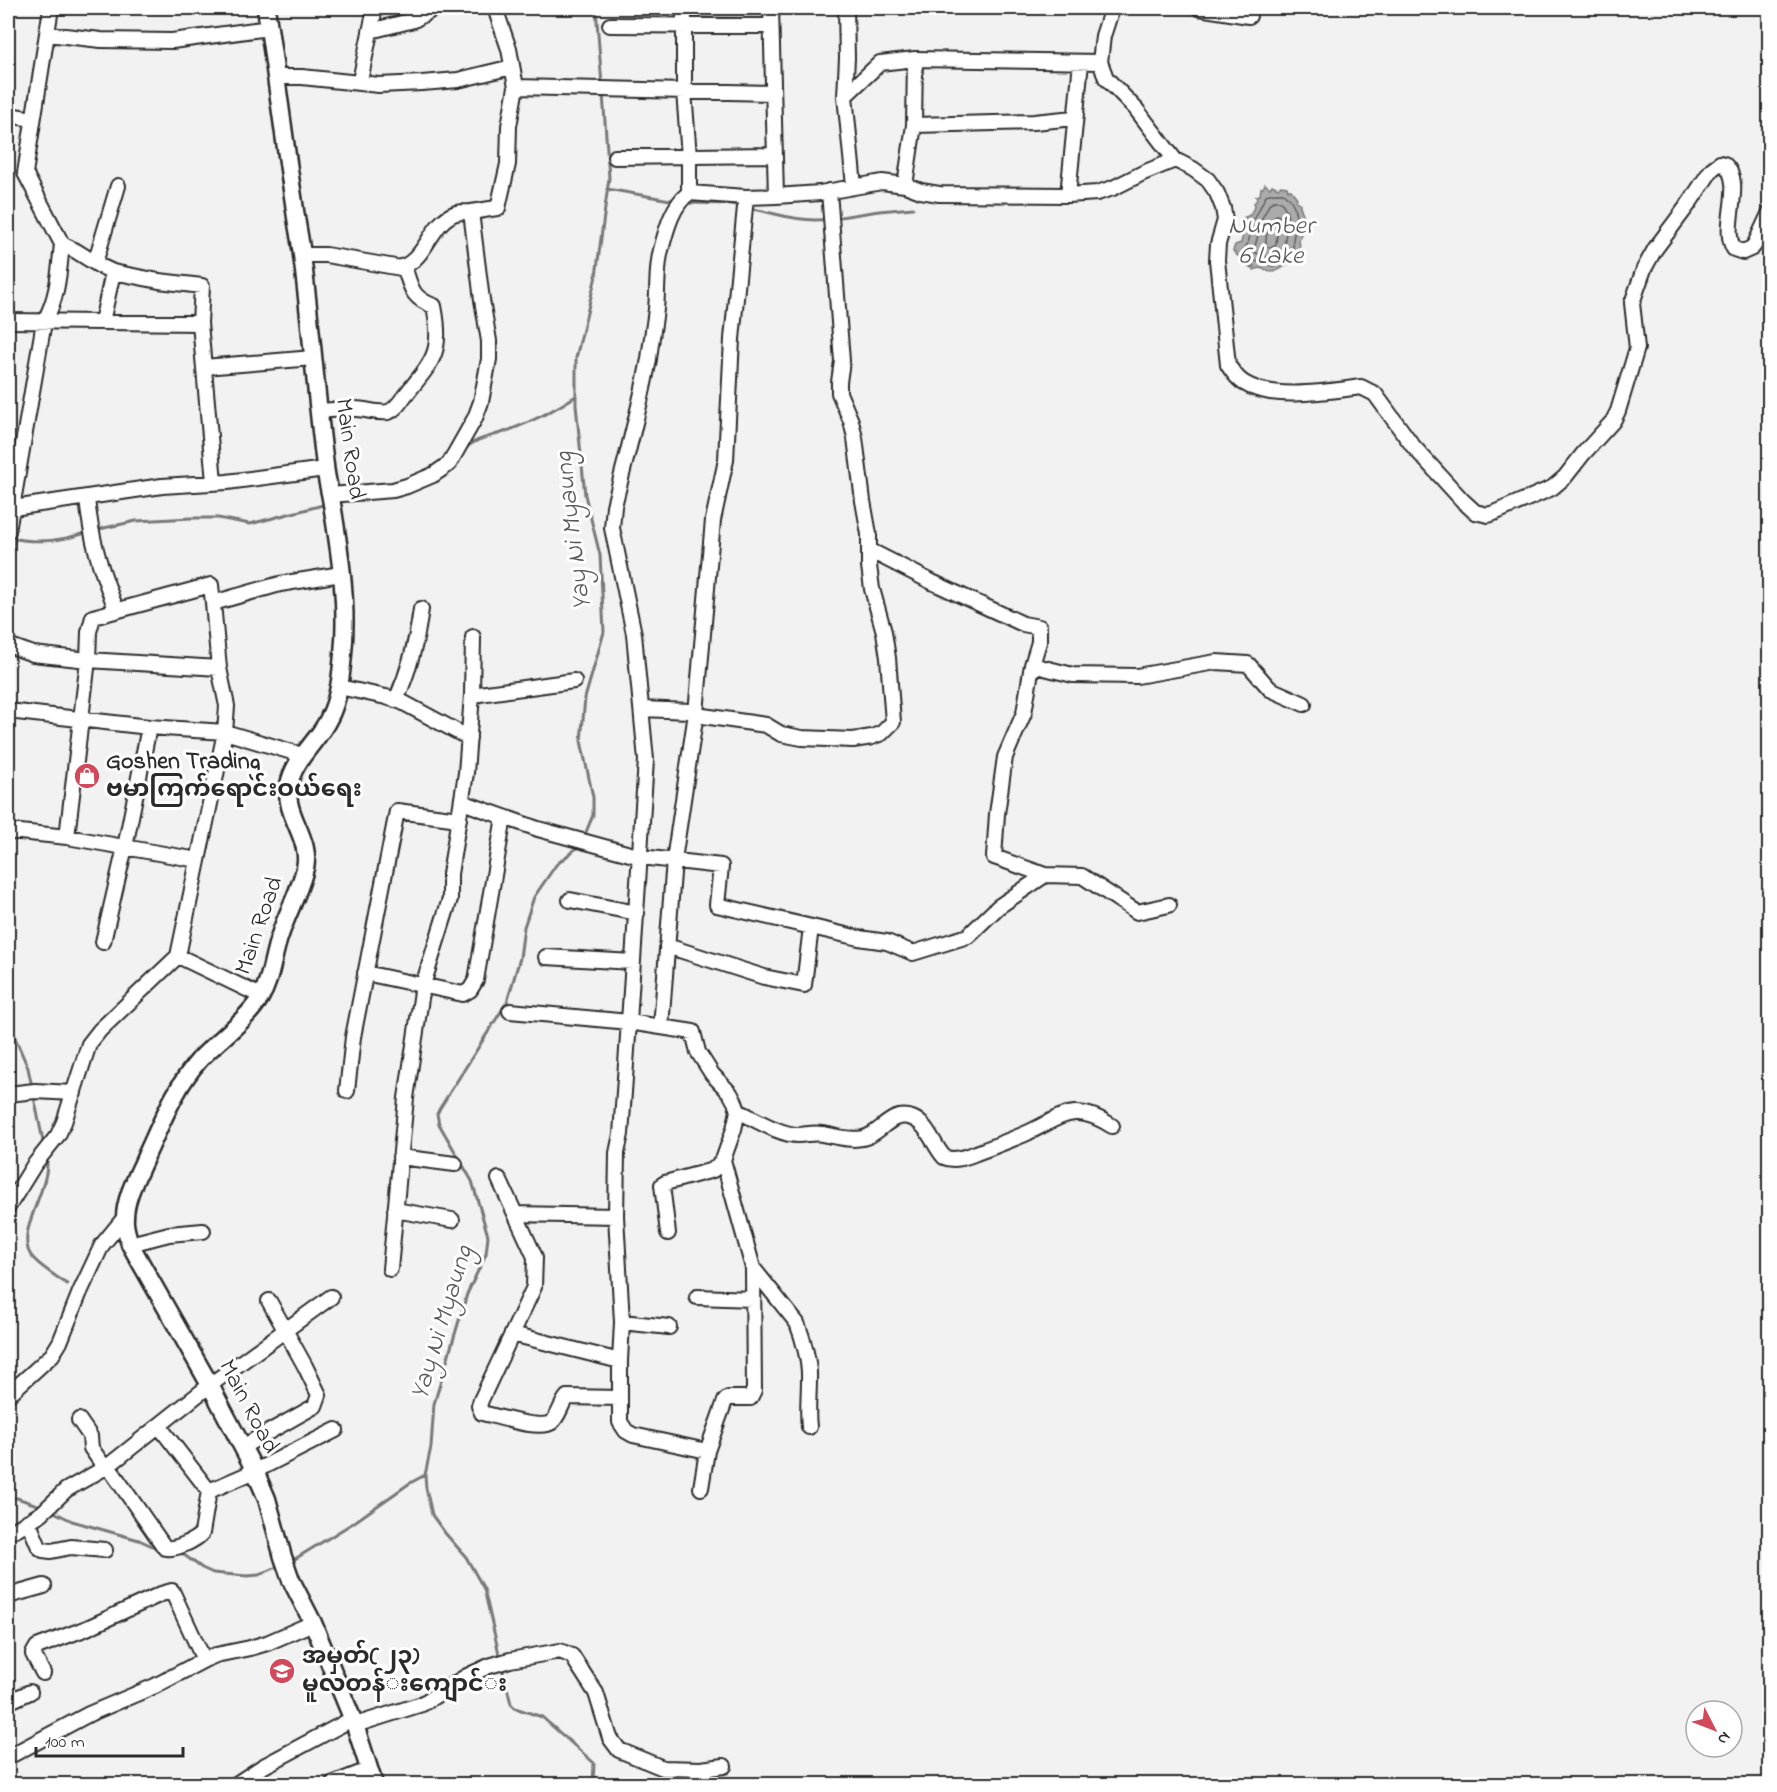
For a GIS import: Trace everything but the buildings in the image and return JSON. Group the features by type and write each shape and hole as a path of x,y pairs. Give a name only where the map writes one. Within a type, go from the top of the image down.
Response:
{"main road":[{"name":"Main Road","path":"266,8 302,255 325,469 341,574 344,600 344,651 339,687 330,718 302,756 291,778 288,798 304,843 305,868 278,939 272,972 255,1005 202,1056 174,1095 134,1182 125,1217 130,1244 210,1385 255,1471 267,1499 291,1580 313,1623 353,1722 371,1777"}],"street":[{"path":"8,531 44,322 54,301 59,278 62,244 25,173 51,8"},
{"path":"360,81 375,8"},
{"path":"370,31 414,20 435,8"},
{"path":"302,255 326,255 401,267 420,254 434,231 443,221 456,213 498,208 508,164 509,126 516,87 509,50 495,8"},
{"path":"684,8 684,90 689,193"},
{"path":"771,8 776,196"},
{"path":"846,8 845,96 854,186"},
{"path":"1112,8 1103,36 1100,62 1106,78 1136,109 1175,160 1208,180 1223,208 1225,220 1218,244 1217,260 1228,365 1235,375 1245,384 1265,390 1294,394 1361,387 1368,390 1381,401 1413,446 1463,501 1475,512 1481,514 1494,513 1552,488 1565,477 1613,421 1637,348 1632,303 1644,269 1655,249 1712,169 1724,164 1730,172 1732,206 1730,240 1734,249 1743,252 1752,248 1770,212"},
{"path":"1199,8 1249,16"},
{"path":"610,25 771,26"},
{"path":"46,34 101,40 172,41 269,28"},
{"path":"845,96 879,63 915,58 1100,62"},
{"path":"905,184 914,125 915,58"},
{"path":"1068,195 1081,62"},
{"path":"276,77 302,76 379,85 458,80 512,67"},
{"path":"516,87 772,93"},
{"path":"8,115 33,119"},
{"path":"914,125 1034,122 1074,118"},
{"path":"615,157 775,155"},
{"path":"707,1451 633,1435 626,1431 620,1422 622,1322 616,1216 617,1153 621,1134 646,759 634,633 612,528 614,506 648,362 656,309 658,265 676,205 689,193 746,197 776,196 829,191 882,182 905,184 921,191 939,194 1068,195 1097,193 1175,160"},
{"path":"95,263 118,186"},
{"path":"642,708 690,711 703,716 766,725 781,734 802,738 853,740 872,737 882,733 893,722 888,658 884,632 872,589 869,534 855,438 839,393 842,361 829,191"},
{"path":"660,1027 674,860 696,714 713,520 726,460 732,339 746,197"},
{"path":"330,495 393,490 433,475 449,464 475,418 481,402 489,359 489,341 471,212"},
{"path":"62,244 113,272 202,286 200,323 214,482"},
{"path":"319,411 358,409 382,412 394,410 427,370 437,339 434,306 416,297 404,266"},
{"path":"102,322 113,272"},
{"path":"8,321 200,323"},
{"path":"204,367 313,358"},
{"path":"13,508 162,486 227,482 325,469"},
{"path":"87,498 91,531 99,565 116,609"},
{"path":"869,550 1023,624 1040,627 1024,713 1005,758 994,857 1046,876 1082,876 1137,912 1169,905"},
{"path":"213,603 280,584 341,574"},
{"path":"8,1207 64,1122 89,1044 100,1030 178,956 225,732 227,705 219,668 211,585 93,617 89,632 88,660 67,837"},
{"path":"396,700 412,658 422,609"},
{"path":"390,1269 406,1098 423,985 450,899 450,874 466,773 473,637"},
{"path":"8,645 33,654 88,660 219,668"},
{"path":"1032,665 1072,675 1137,676 1216,662 1248,664 1270,688 1304,704"},
{"path":"471,695 574,681"},
{"path":"339,687 396,700 469,738"},
{"path":"8,711 149,727 225,732 302,756"},
{"path":"103,942 149,727"},
{"path":"462,802 579,841 640,857 721,867 717,905 859,938 887,942 913,954 968,936 998,907 1046,876"},
{"path":"347,1091 352,1037 397,811 459,819"},
{"path":"365,973 463,994 470,990 476,980 504,817"},
{"path":"8,832 67,837 198,861"},
{"path":"570,900 637,913"},
{"path":"667,946 764,977 804,985 811,927"},
{"path":"178,956 261,996"},
{"path":"546,957 633,963"},
{"path":"510,1011 629,1022 693,1032 698,1053 712,1074 730,1093 738,1111 723,1160 713,1170 662,1185 668,1233"},
{"path":"8,1094 74,1093"},
{"path":"738,1111 785,1133 798,1135 816,1133 856,1139 873,1135 893,1118 901,1116 914,1118 948,1159 972,1155 1027,1133 1066,1114 1089,1114 1112,1126"},
{"path":"400,1156 454,1164"},
{"path":"701,1488 707,1451 725,1401 728,1398 750,1398 753,1395 753,1268 723,1160"},
{"path":"499,1179 535,1257 534,1287 481,1400 479,1406 482,1413 546,1425 552,1422 567,1397 620,1398"},
{"path":"395,1210 452,1220"},
{"path":"515,1214 616,1216"},
{"path":"8,1395 52,1355 60,1342 102,1245 125,1217"},
{"path":"130,1244 169,1234 204,1231"},
{"path":"753,1268 797,1323 802,1334 810,1377 807,1410 809,1427"},
{"path":"697,1297 753,1299"},
{"path":"8,1532 47,1509 66,1490 106,1467 210,1385 331,1298"},
{"path":"242,1447 315,1406 318,1401 319,1395 269,1301"},
{"path":"622,1322 669,1327"},
{"path":"512,1334 620,1361"},
{"path":"79,1420 90,1436 91,1448 165,1548 171,1549 192,1542 202,1533 209,1491 159,1425"},
{"path":"209,1491 255,1471 336,1430"},
{"path":"28,1521 39,1547 43,1550 51,1551 71,1547 105,1550"},
{"path":"8,1596 44,1586"},
{"path":"43,1673 33,1654 37,1647 172,1591 204,1660"},
{"path":"8,1757 89,1714 155,1686 204,1660 267,1643 313,1623"},
{"path":"236,1785 262,1767 353,1722 422,1704 467,1676 489,1666 560,1651 572,1656 597,1693 609,1738 619,1750 663,1768 701,1769 724,1766"},
{"path":"8,1702 30,1692"},
{"path":"332,1785 371,1777"}],"water":[{"name":"Number 6 Lake","path":"1265,184 1270,188 1272,185 1278,188 1287,187 1291,190 1297,198 1296,201 1300,203 1305,222 1301,229 1300,246 1296,256 1289,264 1274,272 1259,268 1254,270 1254,266 1250,268 1233,251 1235,245 1241,243 1245,233 1241,219 1250,215 1257,200 1256,196 1260,195 1261,188"}],"waterway":[{"name":"Yay Ni Myaung","path":"596,8 602,85"},
{"name":"Yay Ni Myaung","path":"584,837 593,815 593,797 581,741 585,698 604,632 600,555 585,495 576,405 576,358 596,276 609,178 603,94"},
{"path":"607,189 676,201"},
{"path":"686,203 742,206"},
{"path":"749,208 798,219 828,219"},
{"path":"834,218 913,208"},
{"path":"464,450 479,440 534,420 576,396"},
{"path":"95,530 136,521 191,518 218,518 250,524 327,504"},
{"path":"8,537 48,540 69,538 88,532"},
{"path":"8,562 15,539"},
{"name":"Yay Ni Myaung","path":"500,1658 484,1589 466,1557 432,1515 426,1488 425,1475 431,1447 434,1404 467,1294 486,1254 488,1236 472,1181 439,1124 437,1114 507,1002 520,958 524,927 534,897 556,865 579,846"},
{"path":"8,1021 28,1068 32,1087"},
{"path":"34,1097 44,1146"},
{"path":"46,1155 47,1168 30,1223 27,1236 28,1248 37,1262 67,1284"},
{"path":"290,1562 425,1475"},
{"path":"8,1497 43,1507"},
{"path":"52,1511 72,1521 139,1540 161,1550"},
{"path":"180,1552 213,1573 259,1575 281,1565"},
{"name":"Yay Ni Myaung","path":"502,1667 511,1704 515,1708 542,1717 594,1763 593,1784"}],"place":[{"name":"Goshen Trading ဗမာကြက်ရောင်းဝယ်ရေး","path":"87,776"},
{"name":"အမှတ်(၂၃) မူလတန်‌း‌ကျောင်‌း","path":"282,1671"}]}
